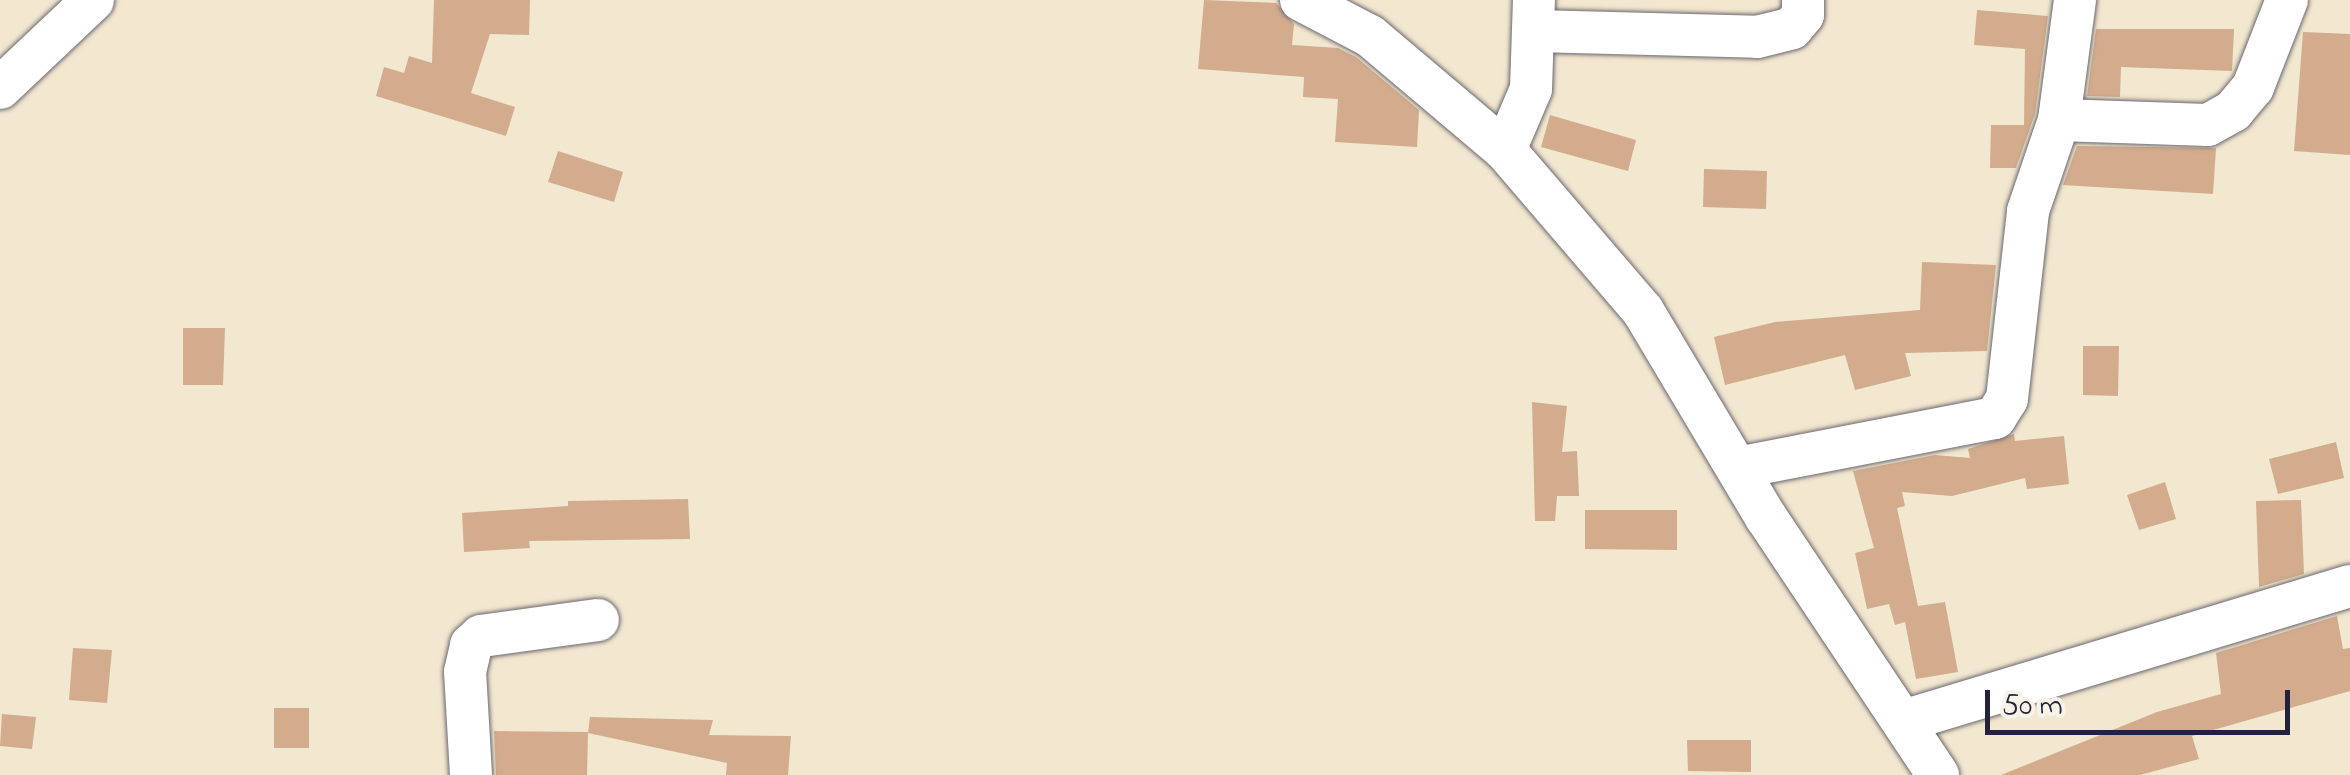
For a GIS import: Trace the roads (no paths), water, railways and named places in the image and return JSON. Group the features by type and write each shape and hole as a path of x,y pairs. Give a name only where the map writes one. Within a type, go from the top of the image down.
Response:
{"street":[{"path":"0,88 92,0"},
{"path":"1301,0 1370,36 1505,150 1643,311 1742,467 1766,517 1938,775"},
{"path":"1505,150 1532,89 1534,15 1757,38 1792,28 1803,15 1803,0"},
{"path":"1742,467 1995,418 2007,399 2028,211 2059,120 2075,0"},
{"path":"2059,120 2208,126 2233,111 2253,87 2287,0"},
{"path":"1904,720 2350,586"},
{"path":"471,775 465,672 471,645 481,636 598,620"}]}
